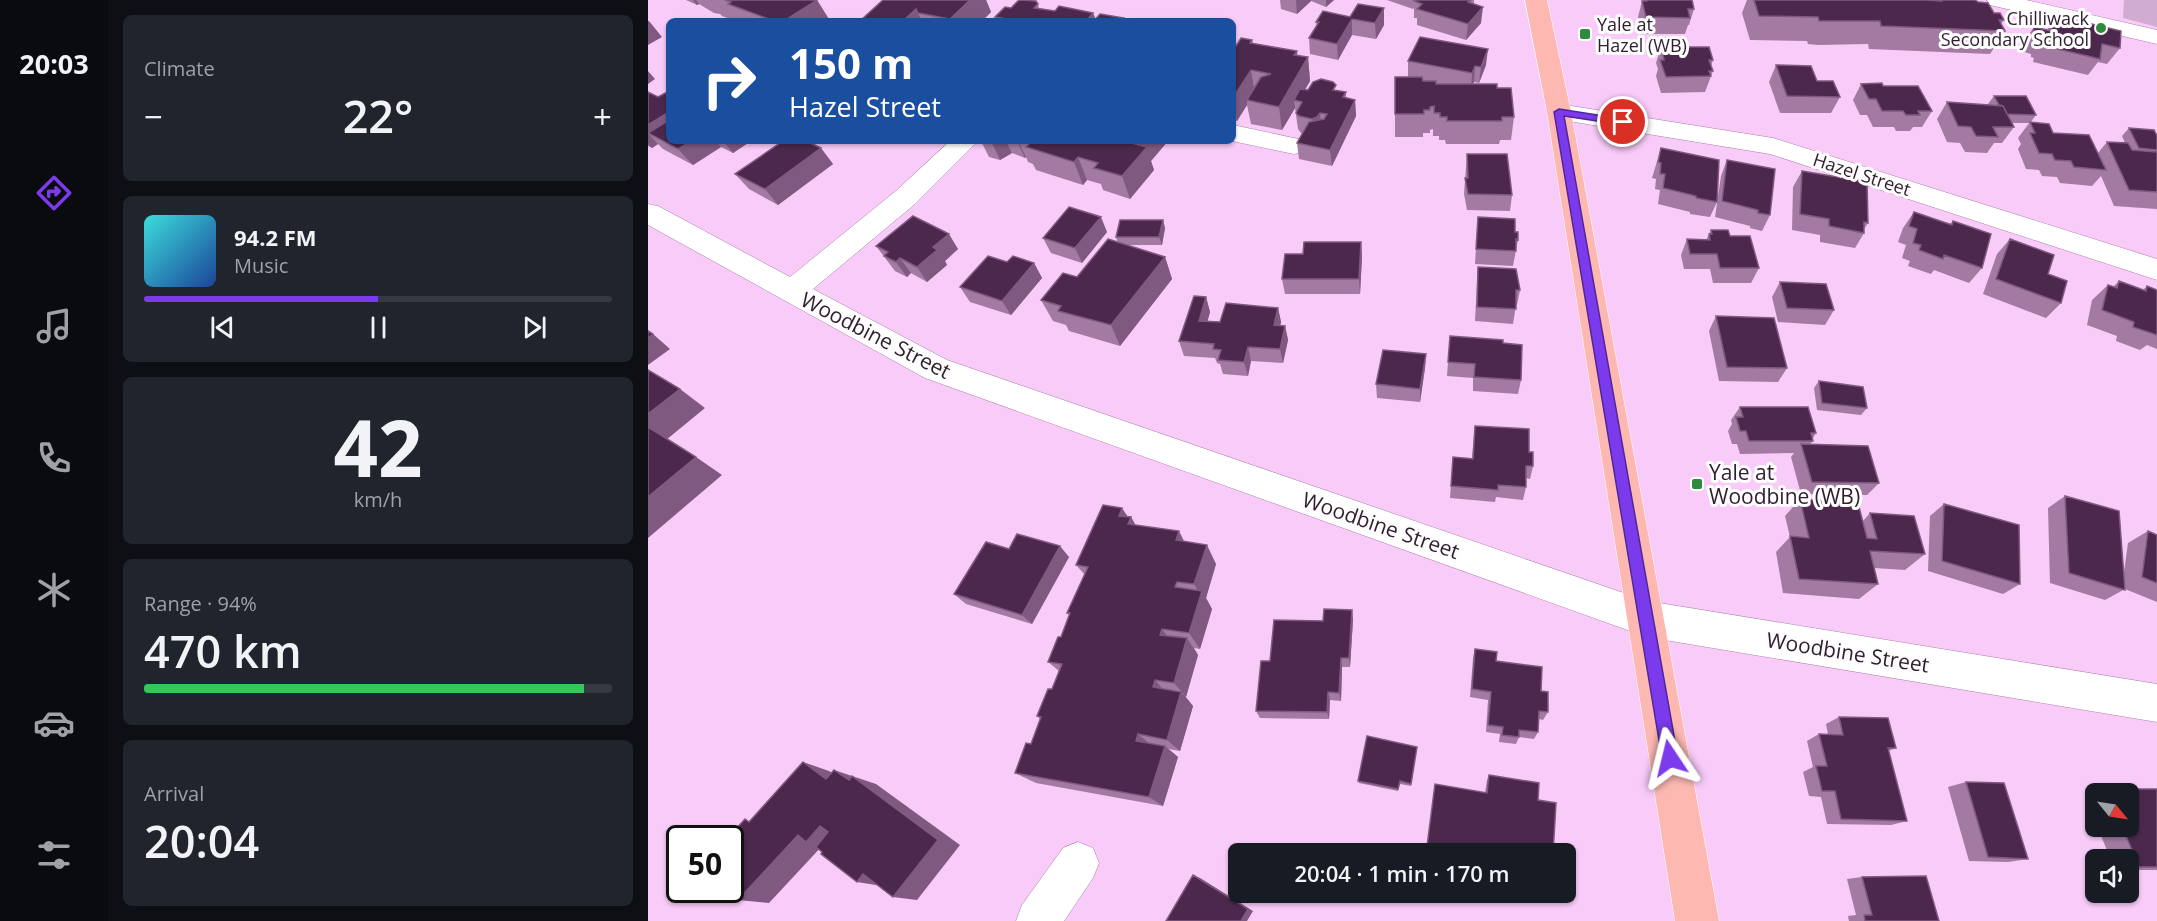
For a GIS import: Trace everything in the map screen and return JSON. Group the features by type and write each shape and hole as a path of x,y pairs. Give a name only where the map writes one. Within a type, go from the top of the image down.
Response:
{"main road":[{"path":"1536,0 1559,112 1697,921"}],"street":[{"path":"1998,0 2157,38"},
{"path":"2055,0 2067,12 2081,20"},
{"name":"Hazel Street","path":"1559,112 1773,146 2157,270"},
{"path":"1236,134 1294,146"},
{"path":"792,291 906,197 961,144"},
{"name":"Woodbine Street","path":"648,213 936,369 1647,619 2157,703"},
{"path":"1038,921 1078,863"}],"shaded area":[{"path":"2124,0 2157,0 2157,27 2123,18"}],"building":[{"path":"725,0 817,0 789,18 766,18 728,4 731,2"},
{"path":"883,0 970,0 951,18 918,13 916,9 906,18 863,18"},
{"path":"1471,0 1468,2 1483,7 1468,24 1417,9 1422,4 1414,1"},
{"path":"1692,0 1694,9 1688,9 1690,18 1646,17 1642,1"},
{"path":"1754,0 1975,0 1988,3 1994,13 2000,13 2004,20 1999,20 2005,31 1881,26 1880,21 1819,21 1818,17 1759,16"},
{"path":"1018,1 1036,1 1038,4 1034,8 1055,11 1059,6 1093,13 1089,18 995,17 1005,7 1011,8"},
{"path":"1358,4 1384,8 1375,23 1352,19 1337,44 1309,38 1323,11 1350,17"},
{"path":"1100,14 1124,18 1097,18"},
{"path":"2067,18 2121,31 2120,48 2102,44 2100,59 2045,46 2046,41 2042,40 2042,37 2033,35 2034,27 2051,31 2052,23 2067,24"},
{"path":"1420,37 1488,49 1481,67 1475,66 1472,73 1408,61"},
{"path":"1241,38 1252,40 1250,43 1297,51 1294,55 1308,57 1279,107 1247,100 1261,77 1271,74 1251,70 1236,93 1236,46"},
{"path":"1661,47 1709,47 1713,60 1709,60 1713,71 1709,71 1711,76 1666,77 1660,60 1664,60"},
{"path":"1776,65 1811,66 1817,81 1833,81 1840,97 1787,96"},
{"path":"1395,77 1422,77 1423,81 1436,81 1436,84 1497,84 1497,88 1511,88 1514,117 1502,117 1502,121 1447,121 1447,117 1440,117 1440,113 1434,113 1434,106 1430,107 1430,110 1424,110 1424,114 1395,114"},
{"path":"1321,79 1333,82 1336,85 1333,90 1346,92 1343,97 1355,100 1330,150 1297,143 1309,122 1324,119 1327,114 1320,113 1312,119 1299,116 1296,113 1302,102 1294,100 1300,89 1308,90 1313,82"},
{"path":"1882,83 1883,86 1918,86 1932,111 1918,111 1920,115 1906,115 1903,111 1882,111 1876,99 1869,99 1861,84"},
{"path":"648,92 658,97 666,93 666,114 648,125"},
{"path":"1994,96 2026,96 2036,115 2007,114"},
{"path":"1947,102 2003,106 2014,127 1993,127 1998,137 1976,136 1971,127 1958,126"},
{"path":"666,122 666,143 648,133"},
{"path":"2030,122 2049,124 2053,133 2089,135 2106,170 2074,167 2071,161 2055,160 2052,154 2039,153 2030,133 2035,133"},
{"path":"2129,128 2154,130 2157,136 2157,150 2139,148"},
{"path":"2107,142 2128,143 2132,150 2157,152 2157,192 2129,190"},
{"path":"669,144 687,144 678,149"},
{"path":"779,144 812,144 821,148 765,189 735,174"},
{"path":"1029,144 1135,144 1147,147 1122,176 1094,168 1098,163 1078,157 1074,162 1026,147"},
{"path":"1661,148 1719,160 1717,202 1663,188 1665,174 1660,174 1661,163 1658,162"},
{"path":"1467,154 1507,154 1512,195 1468,194 1465,178 1468,178"},
{"path":"1727,160 1775,169 1770,215 1722,201"},
{"path":"1802,171 1867,182 1868,223 1864,222 1864,233 1829,226 1829,219 1800,214"},
{"path":"1069,207 1101,217 1075,248 1043,238"},
{"path":"1914,212 1952,225 1953,221 1991,234 1982,268 1944,255 1943,259 1919,250 1921,245 1913,243 1917,229 1909,226"},
{"path":"913,216 949,234 933,247 937,250 917,267 900,258 896,262 884,256 888,252 876,246"},
{"path":"1478,217 1515,219 1515,232 1518,232 1516,251 1476,249"},
{"path":"1120,220 1163,220 1159,237 1116,237"},
{"path":"1711,230 1728,230 1730,236 1750,236 1759,268 1720,268 1717,254 1690,254 1687,239 1710,240"},
{"path":"1108,239 1165,257 1111,325 1058,311 1061,306 1041,300 1063,273 1077,277"},
{"path":"2010,239 2054,255 2048,274 2067,281 2061,303 1996,279"},
{"path":"1304,242 1361,242 1359,279 1282,279 1285,254 1303,254"},
{"path":"988,256 1007,262 1013,256 1034,263 1002,301 960,287"},
{"path":"1478,267 1516,269 1520,290 1516,290 1516,309 1477,307"},
{"path":"2119,281 2146,291 2147,286 2157,290 2157,335 2133,327 2134,322 2102,310 2108,285 2117,288"},
{"path":"1780,282 1826,284 1834,310 1787,308"},
{"path":"1194,296 1206,297 1199,321 1220,322 1226,303 1278,308 1274,325 1285,326 1280,349 1248,347 1244,362 1218,360 1221,350 1213,349 1214,344 1179,341"},
{"path":"1716,316 1774,318 1787,368 1727,367"},
{"path":"1450,336 1503,340 1503,343 1522,345 1521,380 1474,377 1475,364 1448,362"},
{"path":"1383,350 1426,354 1420,389 1376,384"},
{"path":"648,370 680,389 648,414"},
{"path":"1819,381 1863,387 1867,408 1822,403"},
{"path":"1740,407 1808,407 1816,433 1811,433 1813,441 1749,441 1746,431 1740,431 1736,417 1743,417"},
{"path":"1475,426 1529,429 1529,452 1533,452 1533,466 1526,466 1526,487 1498,485 1498,490 1451,486 1453,457 1473,459"},
{"path":"648,427 696,457 648,497"},
{"path":"1801,444 1868,446 1879,483 1812,482"},
{"path":"2065,496 2119,511 2125,590 2069,573"},
{"path":"1800,499 1858,503 1867,538 1877,539 1870,513 1914,516 1925,554 1870,551 1878,584 1799,579 1790,536 1809,538"},
{"path":"1944,504 2019,525 2020,584 1942,561"},
{"path":"1103,505 1122,508 1119,516 1131,517 1128,524 1179,531 1176,540 1207,545 1194,584 1177,582 1175,587 1202,591 1189,633 1162,629 1160,635 1187,638 1174,683 1155,680 1153,687 1181,692 1167,740 1138,734 1136,741 1165,746 1149,797 1015,773 1026,743 1031,744 1041,717 1037,716 1048,689 1052,689 1062,664 1048,662 1058,637 1061,637 1070,613 1067,613 1088,567 1076,565"},
{"path":"2148,531 2157,535 2157,583 2142,577"},
{"path":"1017,534 1060,546 1022,615 954,594 986,542 1009,549"},
{"path":"1324,609 1352,610 1349,658 1341,658 1339,693 1328,692 1327,712 1256,711 1261,661 1270,661 1274,620 1323,621"},
{"path":"1475,649 1497,652 1496,661 1542,667 1541,691 1548,692 1548,712 1539,711 1538,732 1519,730 1519,737 1502,735 1503,727 1488,725 1491,692 1472,689"},
{"path":"1839,717 1888,718 1896,748 1888,748 1907,821 1841,819 1835,791 1822,791 1816,766 1827,766 1819,734 1843,735"},
{"path":"1367,736 1417,747 1411,784 1400,781 1398,789 1358,781"},
{"path":"803,762 826,779 834,770 849,780 852,776 938,840 893,897 863,874 857,882 821,854 822,852 816,847 828,832 820,826 806,842 798,835 744,894 744,825 740,825 745,819 749,822"},
{"path":"1489,775 1539,783 1538,800 1556,803 1554,843 1427,843 1435,784 1487,793"},
{"path":"1966,782 2004,783 2028,859 1988,857"},
{"path":"2139,789 2157,789 2157,867 2139,867 2139,849 2132,849 2127,837 2139,837"},
{"path":"1193,875 1228,897 1228,903 1238,903 1248,909 1241,921 1166,921"},
{"path":"1926,876 1939,921 1865,921 1864,915 1872,915 1862,877"}],"place":[{"name":"Chilliwack Secondary School","path":"2101,28"},
{"name":"Yale at Hazel (WB)","path":"1585,34"},
{"name":"Yale at Woodbine (WB)","path":"1697,484"}],"route":[{"path":"1623,122 1559,112 1670,758"}]}
